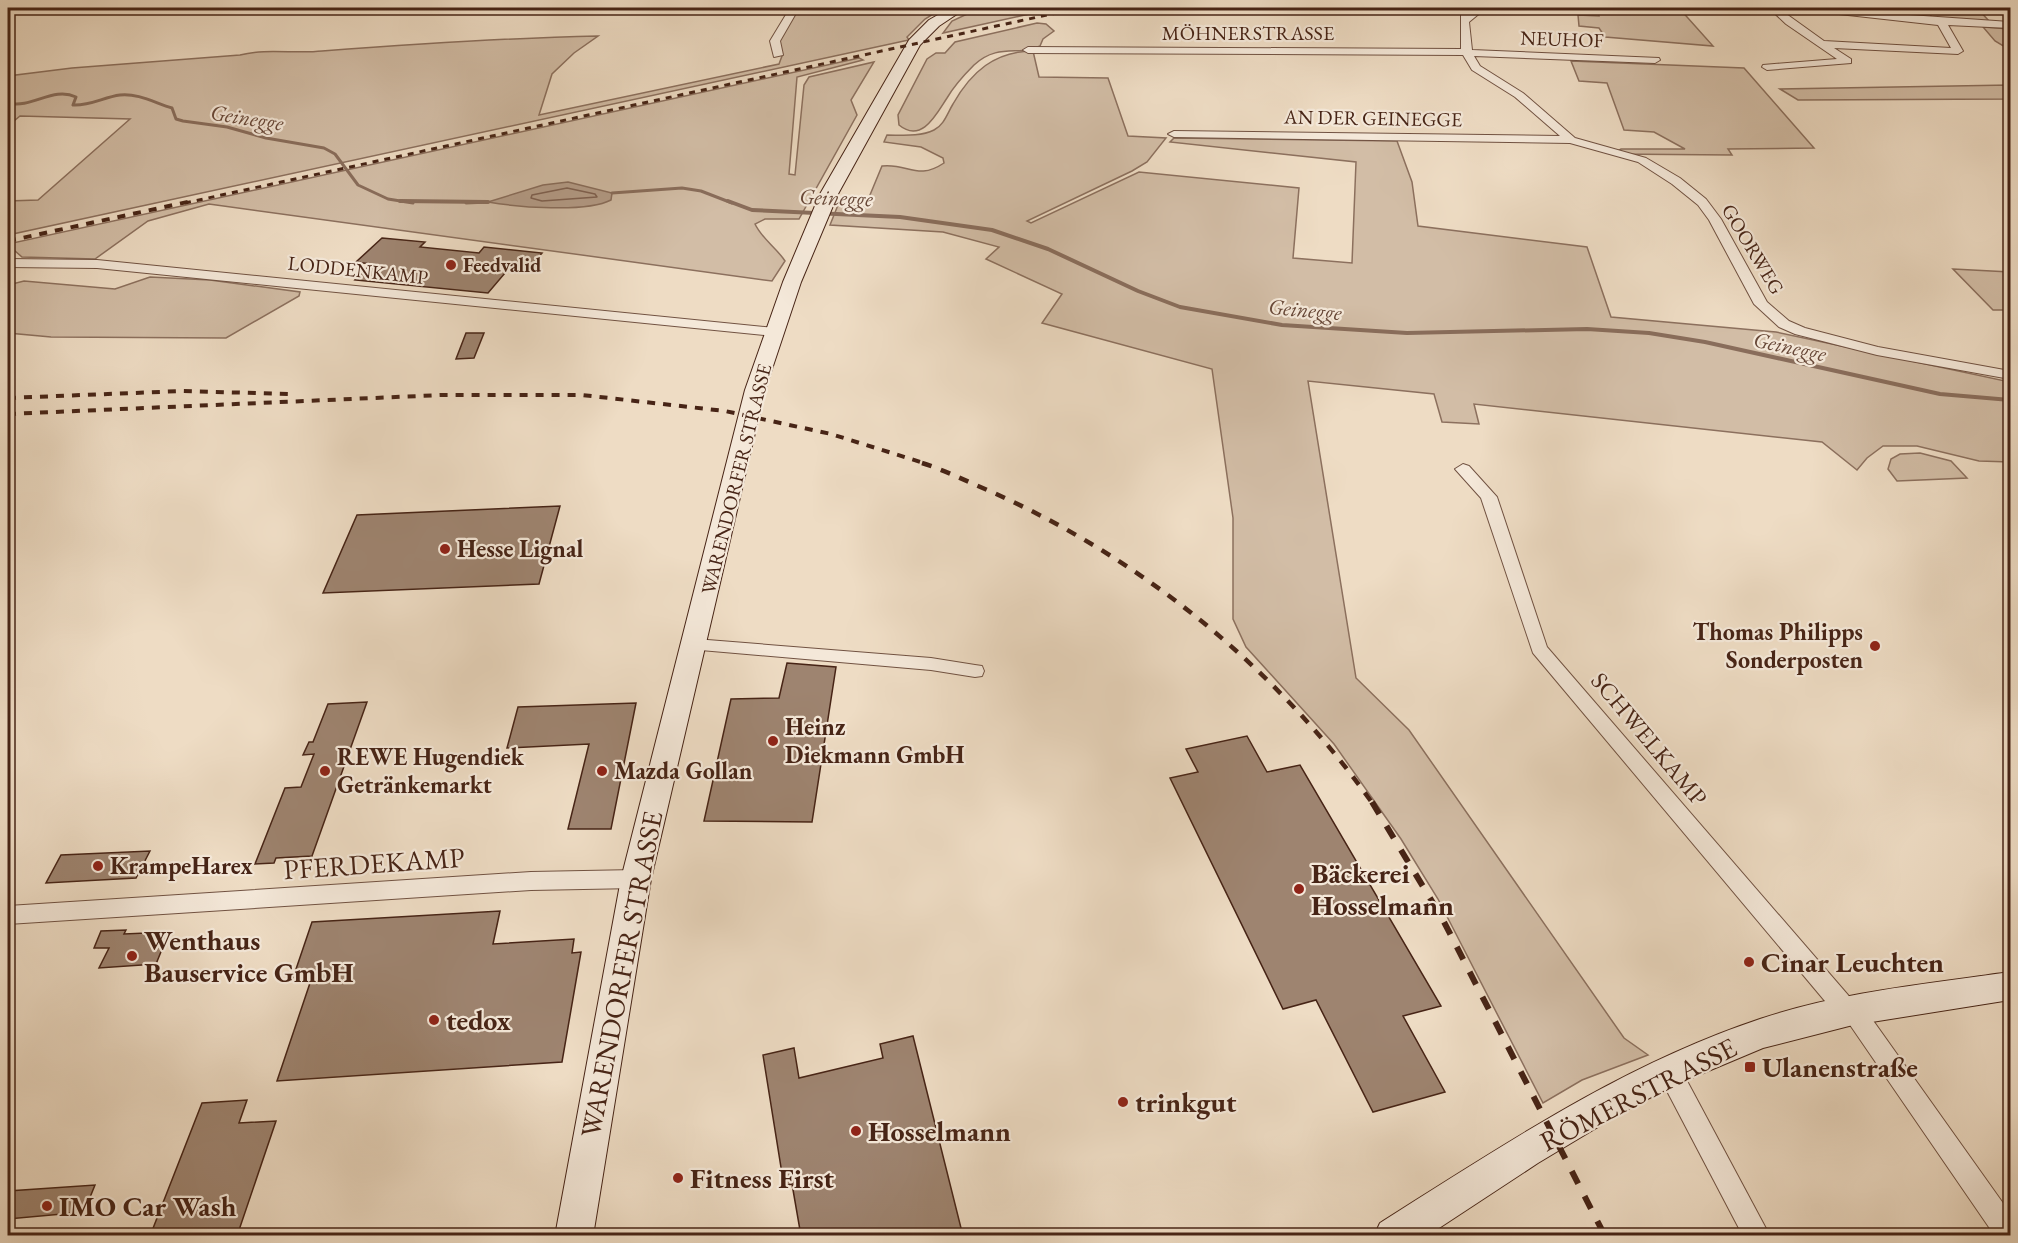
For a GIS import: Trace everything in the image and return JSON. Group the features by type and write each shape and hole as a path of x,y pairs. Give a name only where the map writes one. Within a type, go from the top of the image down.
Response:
{"street":[{"path":"778,55 775,41 794,8"},
{"name":"WARENDORFER STRASSE","path":"574,1236 587,1149 636,879 695,645 749,411 775,332 829,194 914,43 934,23 959,8"},
{"path":"1465,8 1467,53"},
{"path":"1464,21 1480,8"},
{"path":"1767,67 1847,61 1789,22 1773,8"},
{"path":"1812,8 1941,22 2010,25"},
{"path":"1941,22 1958,51"},
{"path":"1823,44 1970,52"},
{"name":"MÖHNERSTRASSE","path":"1028,50 1467,53"},
{"name":"NEUHOF","path":"1467,53 1655,60"},
{"name":"GOORWEG","path":"1467,53 1476,68 1519,94 1571,140 1642,160 1676,181 1702,202 1727,237 1761,304 1784,324 1800,332 1876,351 2010,375"},
{"name":"AN DER GEINEGGE","path":"1174,134 1571,140"},
{"name":"LODDENKAMP","path":"8,263 97,264 775,332"},
{"name":"SCHWELKAMP","path":"1462,469 1489,497 1539,649 1851,1012 2010,1236"},
{"path":"695,645 931,664 975,671"},
{"name":"PFERDEKAMP","path":"8,915 531,881 636,879"},
{"name":"RÖMERSTRASSE","path":"1393,1236 1553,1133 1669,1072 1760,1034 1851,1012 2010,986"},
{"path":"1669,1072 1757,1236"}],"shaded area":[{"path":"797,8 943,8 925,19 907,37 909,40 8,235 8,201 38,200 130,119 20,116 8,126 8,76 72,68 260,52 312,52 529,38 598,36 574,53 552,74 539,115 779,64 782,56 778,41"},
{"path":"980,8 1057,8 943,33 952,21"},
{"path":"1597,8 1679,8 1713,46 1605,37 1599,28 1579,26 1578,15 1599,16"},
{"path":"1926,8 1977,8 1989,21 1933,19"},
{"path":"1037,23 1046,24 1054,31 1043,39 1040,46 1001,52 983,58 959,81 939,111 922,129 907,130 899,125 898,115 927,59 936,53 945,53 955,42"},
{"path":"1983,27 2010,29 2010,50 1995,41"},
{"path":"1033,51 1039,77 1108,78 1128,136 1166,138 1147,162 1027,221 1031,223 1139,172 1299,188 1293,258 1352,263 1356,162 1170,142 1174,138 1397,141 1412,182 1418,226 1587,247 1611,317 1776,332 2010,382 2010,462 1979,461 1917,446 1883,446 1867,458 1857,470 1822,442 1474,404 1479,424 1442,422 1434,394 1308,381 1356,678 1409,730 1624,1038 1648,1055 1582,1080 1543,1103 1438,899 1401,839 1334,744 1246,647 1233,619 1233,518 1212,369 1042,323 1062,294 986,259 999,247 943,232 830,225 838,205 865,207 882,166 927,171 944,163 943,158 921,147 884,142 887,135 917,135 934,130 943,122 960,93 976,73 996,59 1019,52"},
{"path":"859,58 863,60 797,77 789,174 795,175 804,85 809,77 874,62 851,100 857,115 799,219 765,219 755,224 785,261 772,281 209,204 148,221 95,259 22,257 15,251 8,251 8,244"},
{"path":"1571,61 1744,68 1814,148 1728,149 1732,155 1612,154 1621,149 1685,149 1654,132 1624,130 1607,83 1579,81"},
{"path":"2010,85 2010,99 1798,100 1780,89"},
{"path":"1953,269 2010,272 2010,313 2008,310 1993,310"},
{"path":"150,277 210,280 300,292 299,296 226,338 51,337 8,333 8,285 24,281 115,289"},
{"path":"1920,453 1951,461 1967,478 1897,481 1888,469 1891,459 1900,454"}],"water":[{"path":"568,182 612,193 611,200 600,204 569,208 516,206 488,202 543,185"}],"building":[{"name":"Feedvalid","path":"382,238 425,242 420,247 479,253 484,247 542,253 529,268 511,266 488,293 355,280 371,264 356,262"},
{"path":"466,333 484,333 474,358 456,359"},
{"name":"Hesse Lignal","path":"560,506 539,584 323,593 357,515"},
{"name":"Heinz Diekmann GmbH","path":"787,663 836,667 812,822 704,821 731,699 779,698"},
{"name":"REWE Hugendiek Getränkemarkt","path":"367,702 312,856 276,858 274,863 255,864 285,788 301,787 314,754 303,755 309,742 313,742 328,704"},
{"name":"Mazda Gollan","path":"636,703 611,829 568,829 589,744 507,748 518,707"},
{"name":"Bäckerei Hosselmann","path":"1247,736 1267,772 1300,765 1441,1006 1403,1016 1445,1092 1373,1112 1316,1000 1283,1009 1170,778 1198,772 1186,749"},
{"name":"KrampeHarex","path":"150,851 136,878 46,883 61,855"},
{"name":"tedox","path":"500,911 493,944 574,939 572,953 581,952 562,1062 277,1081 312,977 293,978 312,922"},
{"name":"Wenthaus Bauservice GmbH","path":"126,930 124,934 169,932 156,964 99,968 109,948 94,948 101,931"},
{"name":"Hosselmann","path":"913,1036 963,1236 801,1236 792,1184 784,1186 763,1055 794,1048 799,1078 883,1058 880,1044"},
{"path":"247,1100 239,1123 276,1121 237,1236 150,1236 202,1103"},
{"name":"IMO Car Wash","path":"95,1185 84,1212 8,1219 8,1191"}],"waterway":[{"name":"Geinegge","path":"8,103 26,103 59,94 76,97 73,105 120,95 140,97 172,108 176,119 183,121 227,127 266,138 324,148 335,154 358,185 388,199 401,201"},
{"name":"Geinegge","path":"612,193 682,188 701,191 732,203"},
{"name":"Geinegge","path":"401,201 488,202 466,203"},
{"name":"Geinegge","path":"401,201 413,203"},
{"name":"Geinegge","path":"728,201 752,210 900,217 992,230 1048,249 1138,291 1180,307 1282,325 1407,333 1587,329 1649,333 1705,342 1940,394 2010,400"}],"railway":[{"path":"185,203 1079,8"},
{"path":"8,241 192,201"},
{"path":"8,398 183,391 289,394"},
{"path":"8,414 442,395 582,395 725,411 831,434 927,464"},
{"path":"922,463 1042,516 1150,582 1200,620 1293,706 1335,754 1373,804"},
{"path":"1372,802 1442,918 1605,1236"}],"place":[{"name":"Feedvalid","path":"451,265"},
{"name":"Hesse Lignal","path":"445,549"},
{"name":"Thomas Philipps Sonderposten","path":"1875,646"},
{"name":"Heinz Diekmann GmbH","path":"773,741"},
{"name":"REWE Hugendiek Getränkemarkt","path":"325,771"},
{"name":"Mazda Gollan","path":"602,771"},
{"name":"KrampeHarex","path":"98,866"},
{"name":"Bäckerei Hosselmann","path":"1299,889"},
{"name":"Wenthaus Bauservice GmbH","path":"132,956"},
{"name":"Cinar Leuchten","path":"1749,962"},
{"name":"tedox","path":"434,1020"},
{"name":"Ulanenstraße","path":"1750,1067"},
{"name":"trinkgut","path":"1123,1102"},
{"name":"Hosselmann","path":"856,1131"},
{"name":"Fitness First","path":"678,1178"},
{"name":"IMO Car Wash","path":"47,1206"}]}
